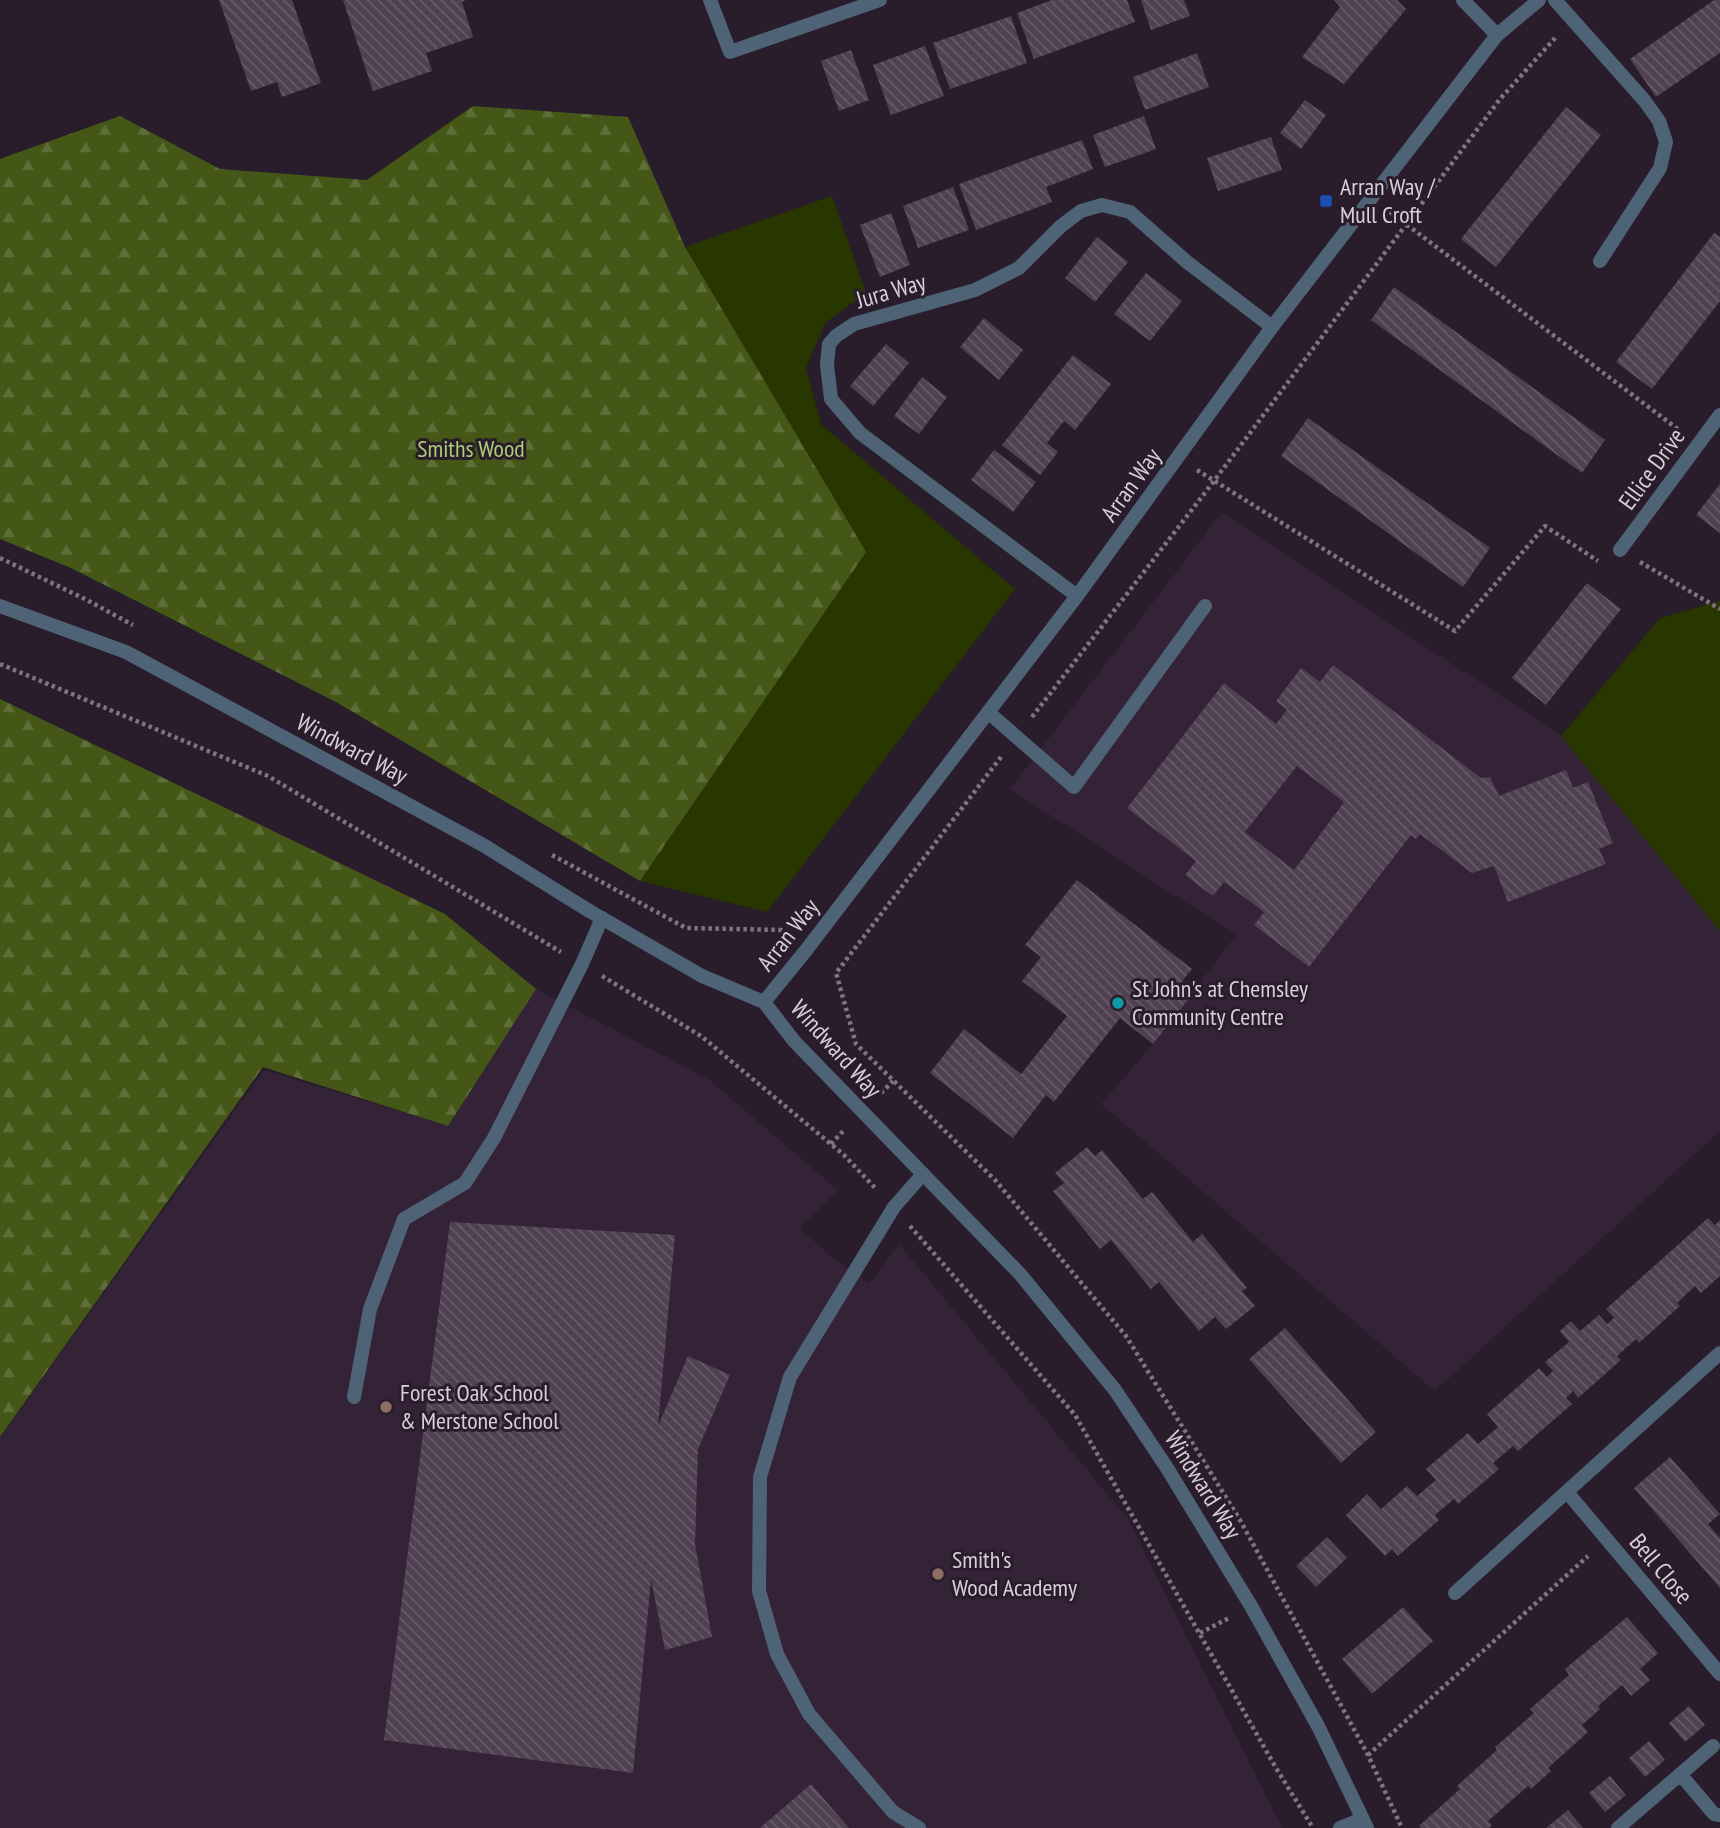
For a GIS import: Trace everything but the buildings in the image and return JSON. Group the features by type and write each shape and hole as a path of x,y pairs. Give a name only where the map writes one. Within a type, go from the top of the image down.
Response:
{"street":[{"path":"710,0 730,52 880,0"},
{"path":"1462,0 1497,35"},
{"name":"Arran Way","path":"764,1002 1077,596 1272,327 1497,35 1539,0"},
{"path":"1555,0 1644,100 1659,121 1666,142 1660,168 1600,261"},
{"name":"Jura Way","path":"1077,596 860,433 831,399 827,365 829,344 854,324 975,290 1019,268 1060,226 1081,211 1102,205 1130,212 1187,262 1272,327"},
{"name":"Ellice Drive","path":"1620,550 1720,415"},
{"name":"Windward Way","path":"0,606 125,652 483,845 702,976 764,1002 794,1041 1020,1274 1122,1401 1167,1468 1251,1606 1318,1726 1364,1823"},
{"path":"988,712 1074,787 1205,606"},
{"path":"354,1397 370,1309 404,1219 466,1183 494,1138 582,964 601,918"},
{"path":"919,1828 893,1812 809,1714 777,1654 759,1591 760,1477 790,1377 894,1207 923,1174"},
{"path":"1455,1594 1720,1353"},
{"name":"Bell Close","path":"1567,1492 1720,1674"},
{"path":"1618,1828 1713,1746"},
{"path":"1680,1774 1714,1814 1720,1815"},
{"path":"1340,1828 1364,1823"}],"path":[{"path":"836,973 1214,481 1500,99 1572,19"},
{"path":"1372,199 1699,444"},
{"path":"1178,458 1455,631 1545,526 1597,561 1620,550 1720,609"},
{"path":"0,558 85,598 134,625"},
{"path":"0,664 268,776 701,1036 844,1154 894,1207 1075,1415 1313,1828"},
{"path":"551,854 686,928 781,930 836,973 856,1044 995,1180 1126,1336 1240,1520 1368,1755 1402,1828"},
{"path":"1368,1755 1606,1540"}],"shaded area":[{"path":"1222,512 1561,736 1720,931 1720,1131 1435,1391 1101,1104 1153,1044 1236,935 1010,789"},
{"name":"Forest Oak School & Merstone School","path":"536,989 710,1080 838,1190 800,1229 869,1284 899,1244 1128,1519 1282,1828 0,1828 0,1438 264,1070 448,1126"}],"green space":[{"name":"Smiths Wood","path":"473,106 628,117 685,247 866,552 640,881 336,702 71,568 0,539 0,159 120,116 220,169 367,180"},
{"path":"832,196 866,293 825,323 806,368 821,424 1015,589 767,912 640,881 865,552 685,247"},
{"path":"1720,601 1720,931 1561,736 1660,618"},
{"path":"0,699 445,914 536,989 448,1126 263,1067 0,1437"}],"place":[{"name":"Arran Way / Mull Croft","path":"1326,201"},
{"name":"St John's at Chemsley Community Centre","path":"1118,1003"},
{"name":"Forest Oak School & Merstone School","path":"386,1407"},
{"name":"Smith's Wood Academy","path":"938,1574"}]}
